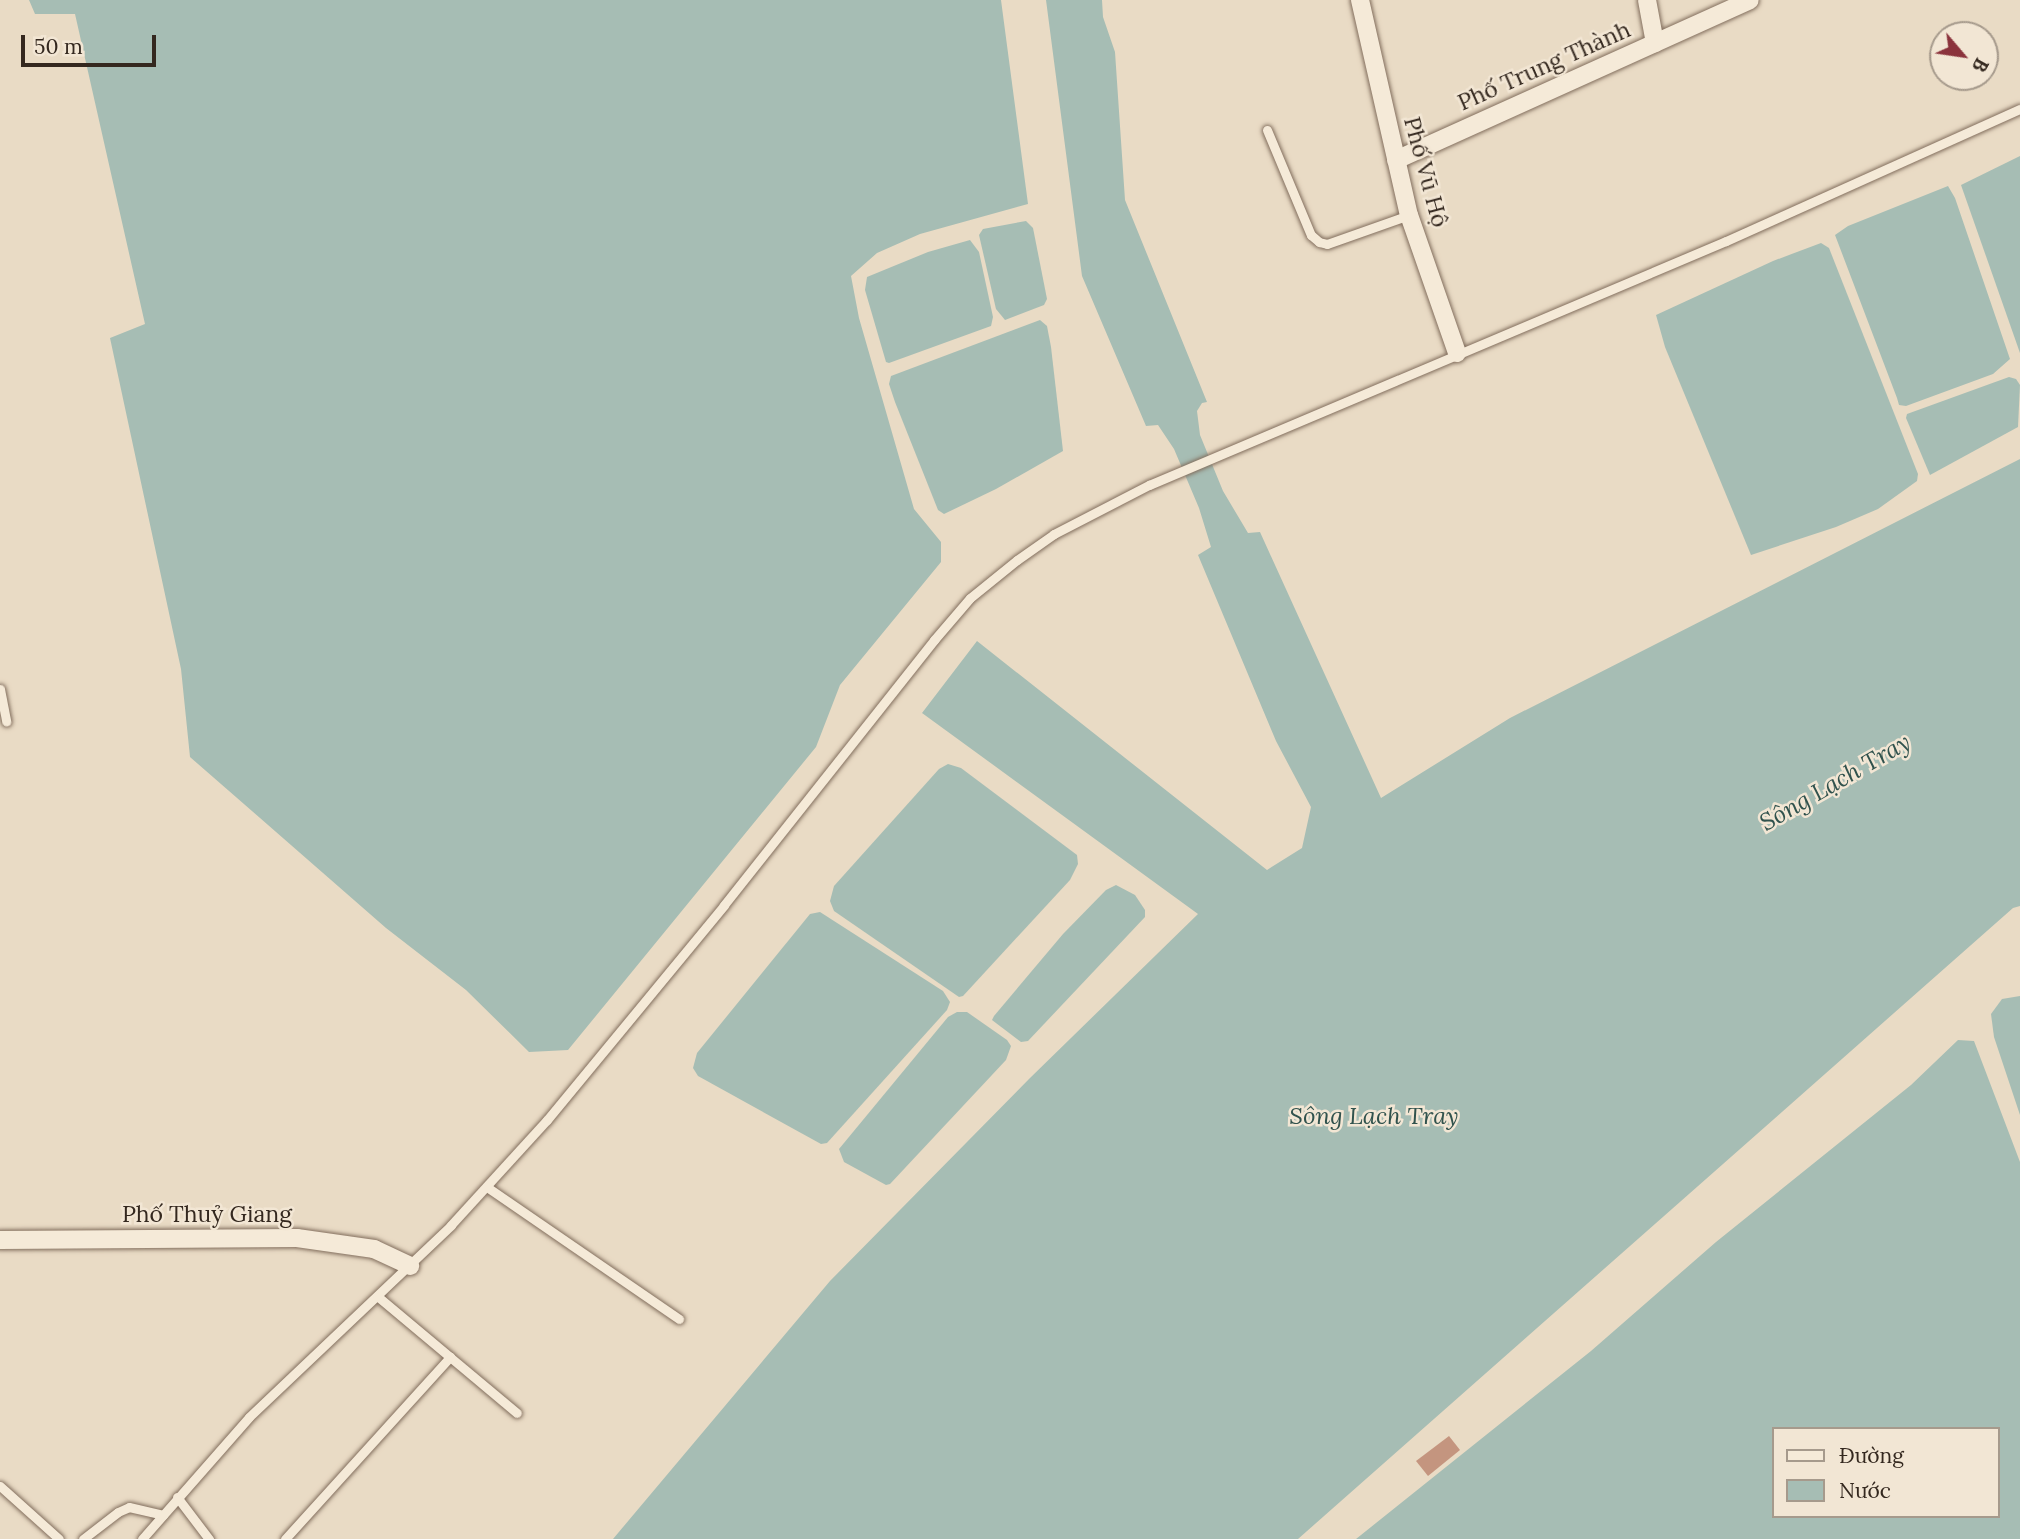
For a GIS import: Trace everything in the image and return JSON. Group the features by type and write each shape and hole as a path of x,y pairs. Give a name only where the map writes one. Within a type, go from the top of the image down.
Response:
{"street":[{"name":"Phố Vũ Hộ","path":"1360,0 1409,213 1457,353"},
{"path":"1647,0 1655,43"},
{"name":"Phố Trung Thành","path":"1398,168 1655,43 1750,0"},
{"name":"Phố Thuỷ Giang","path":"0,1240 297,1238 374,1249 410,1266"}],"lane":[{"path":"142,1539 248,1417 410,1266 486,1186 610,1046 970,598 1054,534 1149,485 1457,353 1727,242 2020,109"},
{"path":"1267,130 1311,235 1319,242 1327,244 1409,213"},
{"path":"0,690 6,721"},
{"path":"486,1186 679,1319"},
{"path":"377,1296 517,1413"},
{"path":"285,1539 450,1357"},
{"path":"0,1486 59,1539"},
{"path":"177,1497 209,1539"},
{"path":"83,1539 118,1512 129,1507 163,1515"}],"water":[{"path":"29,0 1001,0 1028,204 920,234 877,253 851,276 859,318 914,509 941,542 941,562 840,685 816,747 568,1050 529,1052 466,990 386,928 190,757 181,669 110,338 145,324 75,14 35,14"},
{"name":"Sông Lạch Tray","path":"1046,0 1102,0 1103,17 1115,52 1125,200 1207,402 1202,403 1197,411 1200,435 1223,491 1248,533 1260,532 1381,798 1510,718 2020,459 2020,906 2013,908 1298,1539 613,1539 830,1281 1029,1079 1198,914 922,713 977,641 1267,870 1302,848 1311,807 1276,741 1198,555 1211,547 1199,508 1174,449 1158,425 1146,426 1082,276"},
{"path":"2020,156 2020,353 1961,185"},
{"path":"1948,186 1955,198 2010,359 1993,374 1906,406 1899,405 1835,235 1848,226"},
{"path":"1026,221 1033,228 1047,299 1044,305 1005,320 996,309 979,235 983,229"},
{"path":"970,240 979,252 993,317 991,326 886,362 865,290 867,277 928,252"},
{"path":"1821,243 1829,248 1918,474 1917,481 1878,509 1836,527 1751,555 1665,347 1656,315 1773,261"},
{"path":"1040,320 1047,326 1051,347 1063,451 996,489 944,514 938,510 895,402 889,384 891,376"},
{"path":"2009,377 2016,379 2020,385 2018,427 1930,475 1906,418 1907,414"},
{"path":"948,764 961,768 1077,855 1078,864 1070,880 963,996 959,997 834,911 830,901 834,886 939,769"},
{"path":"1116,885 1135,895 1145,910 1145,917 1028,1041 1021,1042 992,1020 994,1016 1063,934 1106,890"},
{"path":"820,912 943,991 950,1002 947,1010 827,1143 821,1144 698,1076 693,1068 697,1053 810,914"},
{"path":"2020,996 2020,1115 1994,1037 1991,1014 2002,999"},
{"path":"957,1012 967,1012 1007,1040 1011,1046 1006,1060 890,1184 886,1185 844,1162 839,1149 948,1017"},
{"path":"1958,1040 1974,1041 2020,1162 2020,1539 1356,1539 1591,1351 1716,1242 1911,1085"}],"building":[{"path":"1449,1436 1460,1450 1428,1476 1416,1461"}]}
